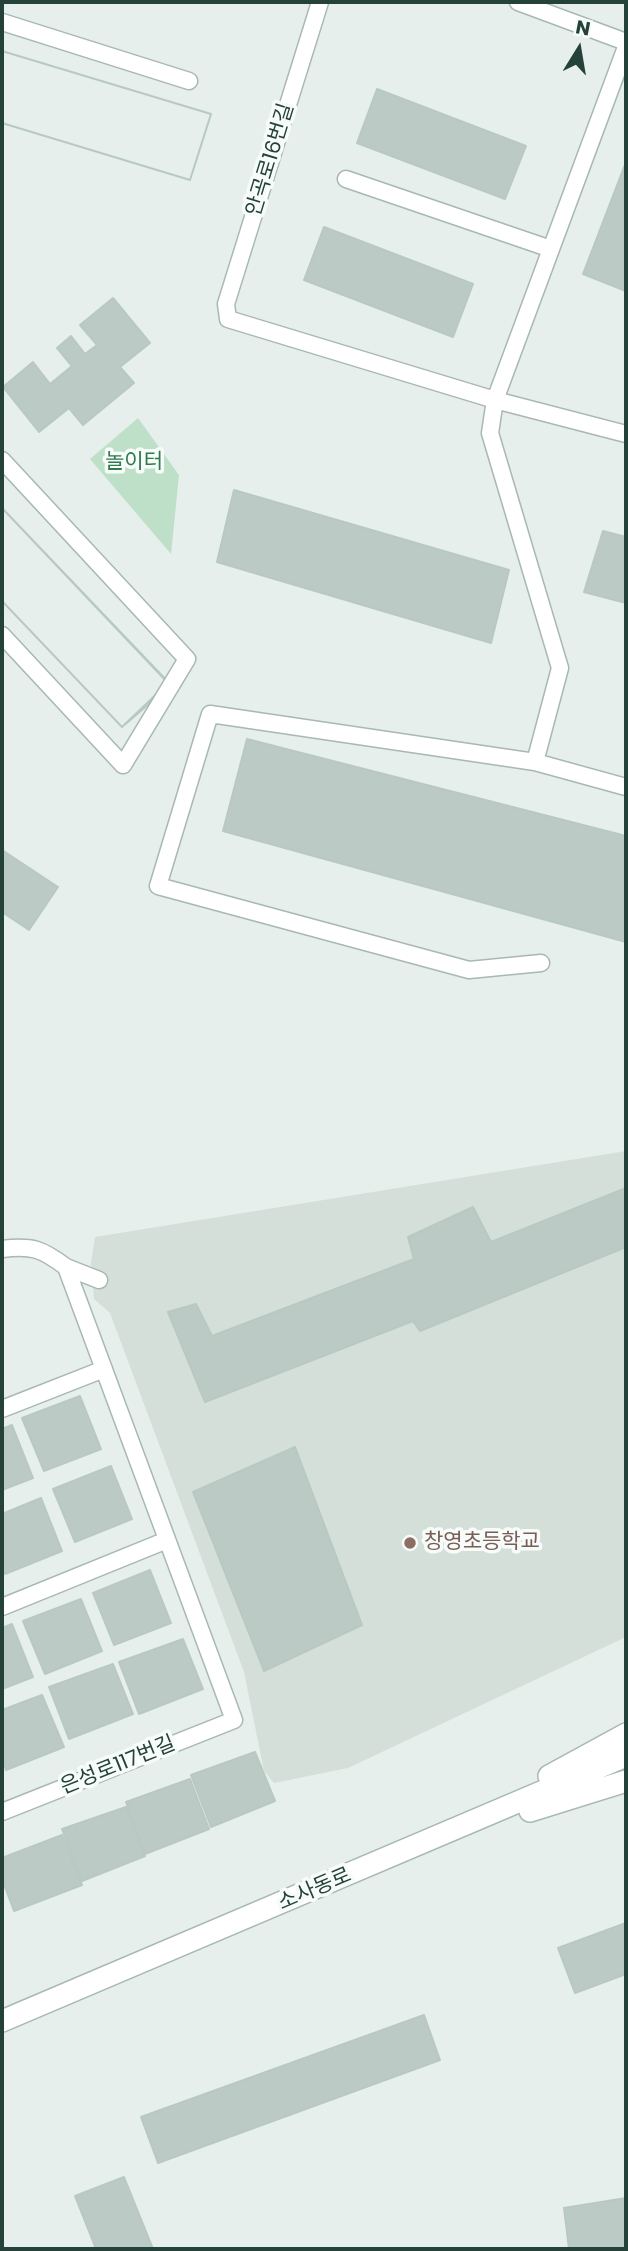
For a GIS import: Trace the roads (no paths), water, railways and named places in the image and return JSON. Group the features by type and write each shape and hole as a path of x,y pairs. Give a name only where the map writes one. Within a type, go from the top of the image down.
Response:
{"street":[{"path":"428,1843 626,1734"},
{"name":"소사동로","path":"2,2021 428,1843 626,1756"},
{"path":"428,1843 626,1781"}],"lane":[{"name":"안곡로16번길","path":"320,2 226,304 228,319 495,400"},
{"path":"518,2 626,45 619,90 551,249 495,400 490,433 560,668 535,762"},
{"path":"2,22 189,81"},
{"path":"346,179 551,249"},
{"path":"495,400 626,434"},
{"path":"2,460 187,659 123,765 2,635"},
{"path":"541,963 470,970 158,886 210,715 535,762 626,787"},
{"path":"2,1248 21,1246 44,1250 66,1267 99,1280"},
{"path":"2,1607 167,1540 66,1267"},
{"path":"2,1409 104,1369"},
{"name":"은성로117번길","path":"2,1812 234,1720 167,1540"}],"place":[{"name":"창영초등학교","path":"410,1543"}],"park label":[{"name":"놀이터","path":"134,463"}]}
